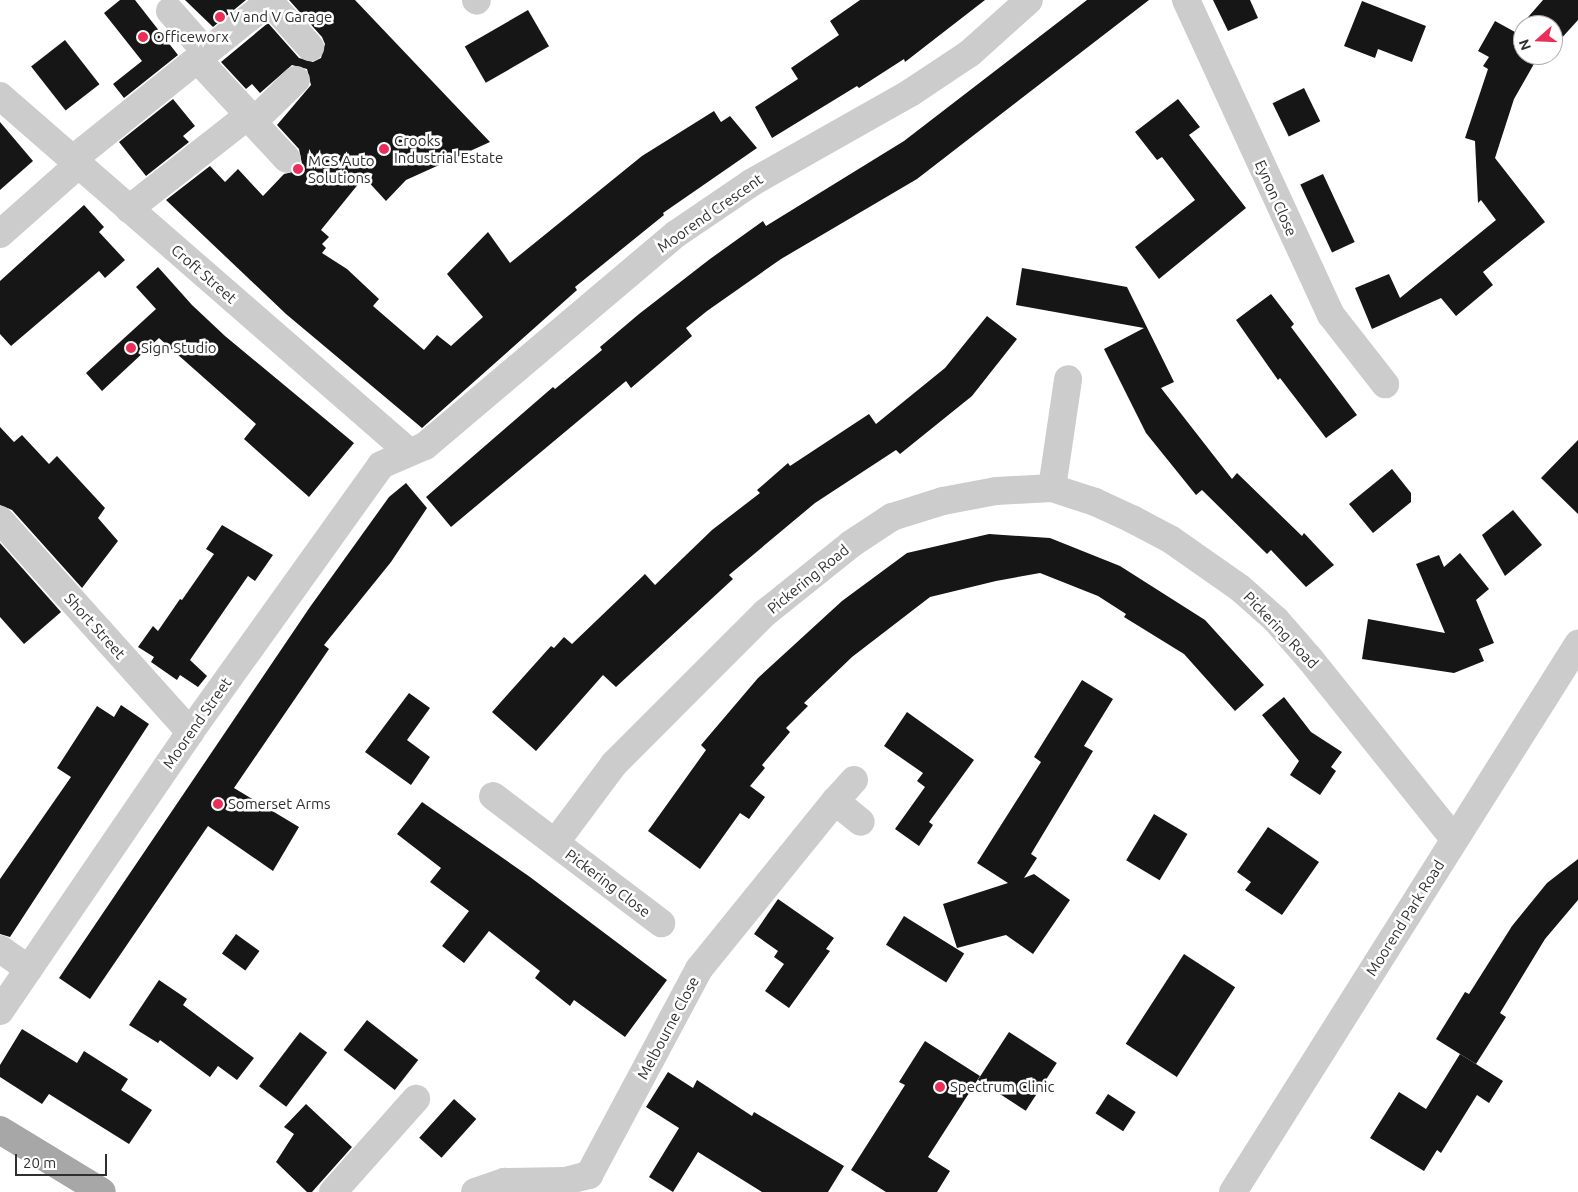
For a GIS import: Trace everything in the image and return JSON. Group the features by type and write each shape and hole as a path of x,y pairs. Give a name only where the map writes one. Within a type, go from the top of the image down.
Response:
{"main road":[{"path":"0,1130 102,1192"}],"street":[{"name":"Moorend Crescent","path":"409,452 425,446 676,234 751,183 910,93 970,53 1029,0"},
{"name":"Eynon Close","path":"1186,0 1331,314 1385,384"},
{"path":"0,234 75,162 201,56 270,1 310,47"},
{"path":"170,11 201,56 250,120 287,159"},
{"path":"129,209 250,120 296,80"},
{"name":"Croft Street","path":"0,96 409,452"},
{"path":"1052,488 1068,379"},
{"name":"Moorend Street","path":"0,1011 190,732 381,465 409,452"},
{"name":"Pickering Road","path":"614,764 765,613 871,530 892,517 943,501 996,491 1052,488 1088,499 1139,523 1191,553 1240,588 1310,659 1454,839"},
{"name":"Short Street","path":"0,520 190,732"},
{"name":"Moorend Park Road","path":"1233,1192 1578,644"},
{"name":"Pickering Close","path":"555,843 614,764"},
{"name":"Melbourne Close","path":"475,1192 504,1182 565,1181 589,1175 699,969 854,780"},
{"name":"Pickering Close","path":"493,796 661,923"},
{"path":"835,801 861,822"},
{"path":"0,949 29,969"},
{"path":"333,1192 416,1099"}],"building":[{"name":"Officeworx","path":"120,0 135,0 178,55 124,98 113,84 142,61 104,13"},
{"name":"V and V Garage","path":"185,0 246,0 213,27"},
{"path":"289,0 355,0 490,142 406,180 386,201 364,177 321,230 329,237 322,244 326,248 322,253 347,269 379,299 373,306 424,350 437,335 451,346 483,317 447,274 488,232 510,263 642,156 714,111 721,122 730,116 757,148 663,213 664,215 575,287 577,290 422,428 286,314 166,200 210,166 225,182 238,169 263,196 284,174 297,171 302,164 299,149 277,125 311,85 307,69 292,65 260,93 252,84 246,89 221,62 268,23 299,58 313,62 321,58 325,44 322,37"},
{"path":"860,0 985,0 905,62 904,59 859,88 857,86 772,138 755,107 798,79 791,68 839,35 830,21"},
{"path":"1087,0 1149,0 917,179 781,259 707,311 686,328 692,336 631,388 626,381 451,527 426,497 553,387 555,389 602,350 600,347 639,314 710,259 763,221 766,226 904,141"},
{"path":"1213,0 1250,0 1258,18 1228,31"},
{"path":"1543,0 1578,0 1578,20 1563,37 1563,15 1530,15"},
{"path":"1362,1 1426,26 1412,62 1378,49 1375,58 1344,46"},
{"path":"528,10 549,46 486,83 465,46"},
{"path":"1495,21 1513,31 1513,65 1533,65 1514,99 1495,158 1545,222 1483,272 1493,285 1456,316 1441,298 1372,329 1355,288 1389,274 1400,298 1496,220 1481,200 1478,203 1475,141 1465,138 1488,69 1483,66 1489,57 1478,51"},
{"path":"65,40 99,84 66,111 31,66"},
{"path":"1304,88 1320,121 1289,137 1273,103"},
{"path":"173,99 195,126 183,136 189,142 146,176 119,142"},
{"path":"1178,99 1200,127 1189,135 1246,208 1159,279 1135,247 1195,200 1162,157 1157,160 1135,132"},
{"path":"0,122 33,161 0,190"},
{"path":"1323,174 1355,242 1332,253 1300,185"},
{"path":"84,205 104,227 99,232 125,260 105,278 99,271 11,346 0,334 0,281"},
{"path":"158,267 192,305 225,336 354,443 309,497 244,439 256,424 159,338 102,391 86,373 156,309 136,287"},
{"path":"1022,268 1127,287 1174,382 1161,388 1232,479 1237,473 1302,536 1304,533 1334,565 1306,587 1271,550 1267,554 1202,490 1196,495 1146,433 1104,349 1144,328 1016,305"},
{"path":"1271,294 1294,324 1291,327 1357,415 1326,438 1280,378 1278,380 1236,320"},
{"path":"987,316 1017,339 972,396 900,454 896,450 815,503 729,575 733,579 616,687 603,675 536,751 492,712 551,646 554,648 564,637 572,644 645,574 655,585 712,530 760,493 757,490 788,463 790,466 869,414 876,424 945,368"},
{"path":"0,427 14,442 22,435 49,464 57,456 105,508 98,518 118,541 82,588 12,510 0,505"},
{"path":"1578,440 1578,514 1541,478"},
{"path":"1392,469 1411,493 1411,502 1373,533 1349,504"},
{"path":"406,483 427,508 391,562 324,645 329,649 234,788 299,827 273,871 208,826 90,999 59,978 310,607 389,497"},
{"path":"1513,510 1542,545 1505,576 1482,535"},
{"path":"222,525 273,555 255,581 248,576 190,660 207,676 198,687 180,675 177,680 151,662 154,657 138,647 153,626 158,631 214,554 206,549"},
{"path":"989,534 1050,538 1120,566 1205,620 1264,685 1235,711 1184,654 1124,617 1126,614 1098,596 1040,573 996,581 930,597 852,657 804,703 808,706 786,728 790,732 762,765 765,768 750,786 765,797 749,819 740,813 700,869 648,831 706,750 701,745 758,678 842,601 907,553"},
{"path":"0,543 61,612 24,644 0,617"},
{"path":"1460,553 1489,589 1476,600 1494,643 1479,649 1484,661 1454,673 1362,659 1368,619 1445,633 1416,564 1439,555 1444,567"},
{"path":"1082,680 1113,699 1084,746 1093,751 1031,854 1037,858 1024,878 1034,874 1070,900 1033,954 1006,935 957,948 943,904 1008,883 977,863 1041,762 1034,757"},
{"path":"409,693 430,708 407,740 430,757 411,785 365,752"},
{"path":"1284,697 1311,732 1342,752 1331,767 1336,771 1320,795 1290,775 1299,761 1262,715"},
{"path":"121,705 149,724 10,937 0,934 0,879 71,777 57,768 97,706 114,717"},
{"path":"907,712 974,760 929,822 933,825 919,846 895,829 925,787 917,781 923,773 884,746"},
{"path":"422,802 530,877 667,980 625,1037 574,1000 570,1006 535,978 540,971 489,931 464,963 442,946 469,911 430,882 441,868 397,834"},
{"path":"1154,814 1187,834 1160,880 1126,860"},
{"path":"1268,827 1319,862 1282,915 1245,890 1251,882 1237,872"},
{"path":"1578,859 1578,900 1545,939 1500,1013 1506,1017 1476,1064 1436,1039 1465,992 1469,994 1512,926 1547,883"},
{"path":"778,899 834,938 826,949 830,951 789,1008 765,991 784,964 774,957 778,951 754,934"},
{"path":"904,916 964,954 946,982 886,945"},
{"path":"236,934 259,951 245,970 222,953"},
{"path":"1184,954 1235,987 1177,1077 1126,1044"},
{"path":"159,980 187,999 183,1005 254,1058 237,1080 218,1066 210,1077 160,1040 158,1043 129,1025"},
{"path":"367,1020 418,1060 395,1090 344,1050"},
{"path":"22,1029 77,1063 84,1051 128,1079 121,1090 152,1110 129,1144 49,1094 42,1104 0,1077 0,1065"},
{"path":"300,1032 327,1052 286,1107 259,1086"},
{"path":"1009,1032 1057,1063 1026,1111 978,1080"},
{"path":"925,1041 980,1076 928,1157 950,1171 937,1192 886,1192 851,1170 905,1085 899,1082"},
{"path":"1460,1054 1503,1081 1489,1103 1477,1095 1441,1153 1437,1150 1424,1171 1370,1138 1399,1092 1426,1109"},
{"path":"668,1072 693,1088 697,1080 752,1116 754,1112 844,1166 828,1192 762,1192 698,1152 673,1192 649,1177 679,1128 646,1107"},
{"path":"1108,1094 1136,1112 1123,1131 1095,1113"},
{"path":"454,1099 476,1119 441,1158 419,1138"},
{"path":"306,1104 352,1147 312,1192 307,1192 276,1162 294,1134 284,1127"}],"place":[{"name":"V and V Garage","path":"220,17"},
{"name":"Officeworx","path":"143,37"},
{"name":"Crooks Industrial Estate","path":"384,149"},
{"name":"MCS Auto Solutions","path":"298,169"},
{"name":"Sign Studio","path":"131,348"},
{"name":"Somerset Arms","path":"218,804"},
{"name":"Spectrum Clinic","path":"940,1087"}]}
